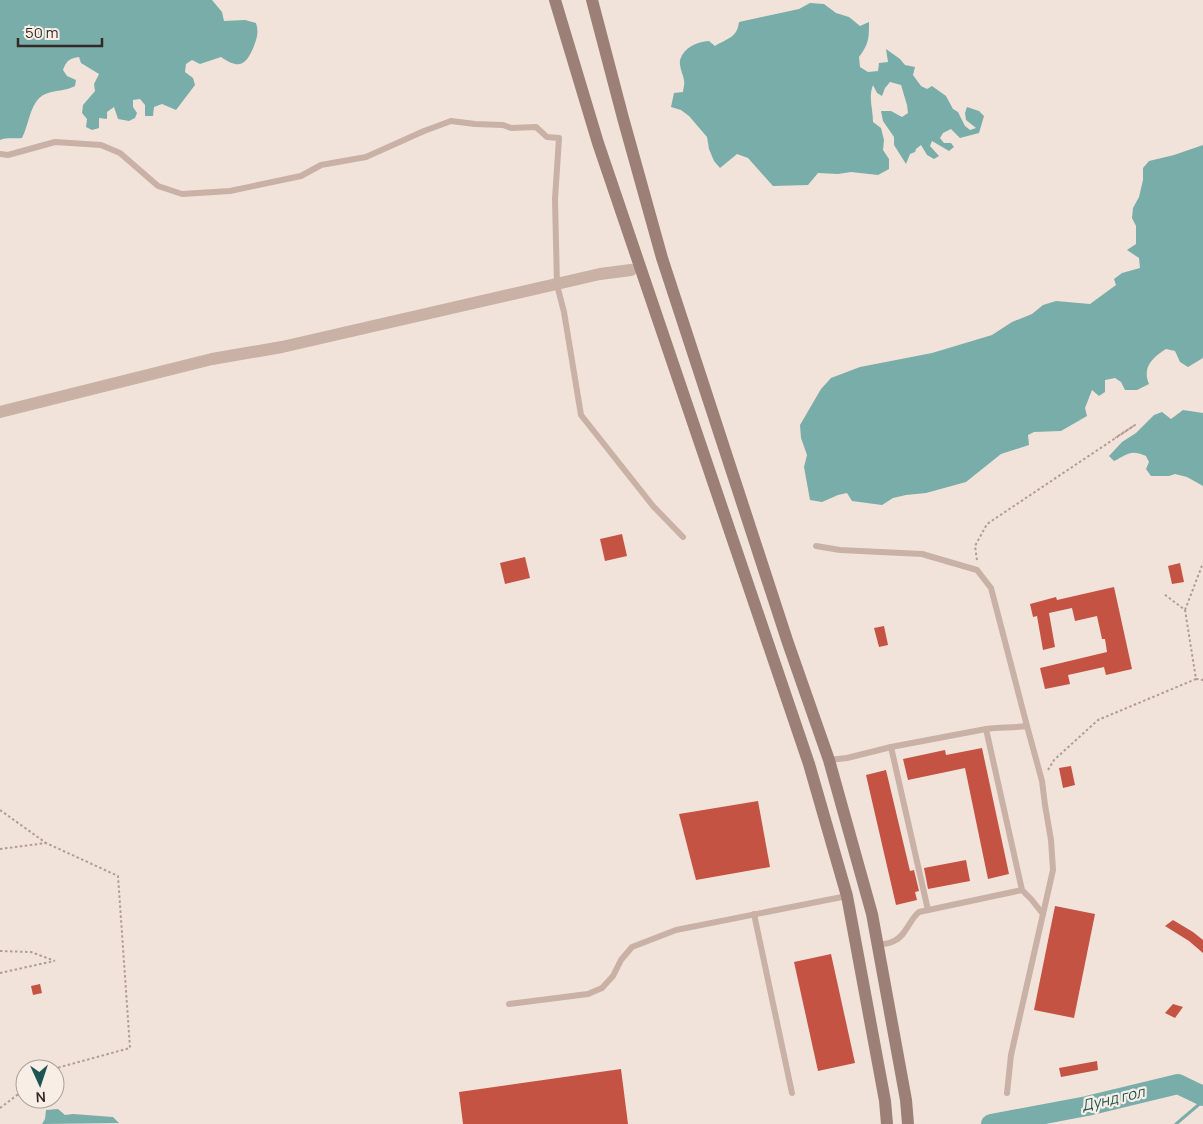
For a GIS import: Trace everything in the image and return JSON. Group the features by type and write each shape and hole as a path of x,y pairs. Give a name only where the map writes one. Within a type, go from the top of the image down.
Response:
{"main road":[{"path":"555,0 598,143 808,764 847,896 885,1101 887,1124"},
{"path":"592,0 662,258 788,644 829,760 872,914 906,1100 908,1124"}],"street":[{"path":"0,412 212,359 282,347 600,274 631,270"}],"lane":[{"path":"0,154 8,155 55,142 101,145 120,153 158,186 182,194 230,191 302,176 321,165 366,157 424,130 451,121 503,125 512,128 536,127 547,137 558,138 555,198 557,285 564,312 581,415 653,506 683,537"},
{"path":"816,546 840,550 922,554 977,570 991,588 1042,781 1051,840 1053,870 1011,1055 1008,1093"},
{"path":"829,760 847,758 891,747 986,729 1027,726"},
{"path":"986,729 1022,890 1043,914"},
{"path":"891,747 928,910"},
{"path":"877,945 894,941 900,936 913,916 919,912 1022,890"},
{"path":"509,1004 588,994 602,988 613,976 621,960 632,947 676,930 847,896"},
{"path":"754,914 792,1094"}],"path":[{"path":"977,570 975,546 987,524 1135,425 1115,438"},
{"path":"1196,679 1186,610 1203,563"},
{"path":"1164,594 1186,610"},
{"path":"1042,781 1054,760 1098,720 1196,679 1203,680"},
{"path":"0,810 46,843 118,876 130,1048 65,1065"},
{"path":"0,849 46,843"},
{"path":"0,951 31,952 54,961 0,973"},
{"path":"0,1108 15,1097"}],"water":[{"path":"0,0 212,0 222,12 224,21 245,20 256,23 257,35 248,58 242,64 233,63 221,57 200,64 192,60 186,64 185,72 193,78 195,85 176,110 162,104 154,107 153,116 145,116 145,105 140,99 133,100 133,107 137,113 135,118 129,121 118,119 114,107 107,112 107,119 99,118 99,128 92,130 86,127 87,119 82,113 83,105 95,91 94,84 99,74 81,63 79,57 73,58 67,62 63,70 67,76 76,80 75,86 48,93 37,100 22,138 0,140"},
{"path":"810,3 824,4 836,13 849,17 860,26 869,22 868,41 859,57 860,67 868,72 878,71 879,63 888,62 886,49 905,65 915,67 913,75 921,86 927,89 932,86 946,96 953,109 958,112 965,126 970,130 976,128 966,120 965,113 967,107 979,111 984,116 979,133 960,138 951,129 943,133 940,138 944,143 951,143 954,147 949,151 932,141 930,146 939,156 934,159 927,155 921,145 915,152 910,154 906,164 894,145 894,137 883,121 881,111 891,111 902,117 908,113 901,85 890,82 882,96 877,93 873,85 871,94 873,122 881,128 884,140 883,150 889,159 889,169 878,175 851,172 838,174 818,173 808,185 773,186 748,158 737,154 720,168 714,161 707,137 689,116 681,110 671,107 674,93 683,92 684,82 680,63 682,55 696,44 709,41 715,46 728,39 734,35 739,22 799,9"},
{"path":"1203,145 1203,358 1188,367 1180,362 1175,351 1166,349 1150,363 1147,373 1149,384 1137,390 1125,390 1121,382 1115,378 1105,380 1105,392 1099,396 1092,390 1085,408 1087,416 1061,431 1034,432 1028,435 1029,445 1001,454 966,482 926,493 893,498 882,505 852,501 847,493 822,502 810,500 804,467 807,455 801,438 800,425 821,389 831,378 860,367 932,353 992,335 1012,322 1032,314 1043,305 1056,301 1090,304 1116,285 1114,279 1122,273 1140,268 1139,258 1127,250 1136,244 1136,226 1132,218 1133,208 1139,197 1143,180 1143,168 1149,161"},
{"path":"1183,410 1203,413 1203,486 1187,477 1175,474 1151,476 1146,469 1149,462 1146,456 1141,454 1129,453 1114,461 1109,456 1122,442 1136,433 1154,415 1162,412 1171,419"},
{"path":"58,1109 65,1115 113,1117 119,1123 42,1124 45,1119 46,1110"}],"building":[{"path":"622,534 627,556 605,561 600,539"},
{"path":"525,557 530,578 505,584 500,563"},
{"path":"1180,563 1184,582 1172,584 1168,566"},
{"path":"1114,587 1132,669 1106,675 1104,667 1068,675 1070,684 1045,689 1040,668 1107,652 1105,639 1102,639 1097,616 1075,621 1072,608 1049,613 1055,647 1043,650 1037,616 1033,617 1030,604 1056,597 1057,600"},
{"path":"884,626 888,645 879,647 874,628"},
{"path":"982,748 1009,874 988,879 965,768 908,780 903,759 945,750 946,755"},
{"path":"1071,766 1075,785 1063,788 1059,768"},
{"path":"886,770 910,871 914,870 919,891 915,892 917,900 896,905 866,775"},
{"path":"758,801 770,867 696,880 679,814"},
{"path":"966,860 970,881 928,889 924,868"},
{"path":"1055,906 1095,914 1074,1018 1034,1010"},
{"path":"1173,920 1203,940 1203,953 1189,941 1165,926"},
{"path":"831,954 855,1063 818,1071 794,962"},
{"path":"40,984 42,993 33,995 31,986"},
{"path":"1173,1004 1183,1007 1175,1018 1165,1013"},
{"path":"1097,1061 1098,1070 1061,1077 1059,1068"},
{"path":"621,1069 628,1124 463,1124 459,1092"}],"waterway":[{"name":"Дунд гол","path":"991,1124 1087,1106 1178,1084 1203,1096"},
{"path":"1176,1124 1203,1101"}]}
